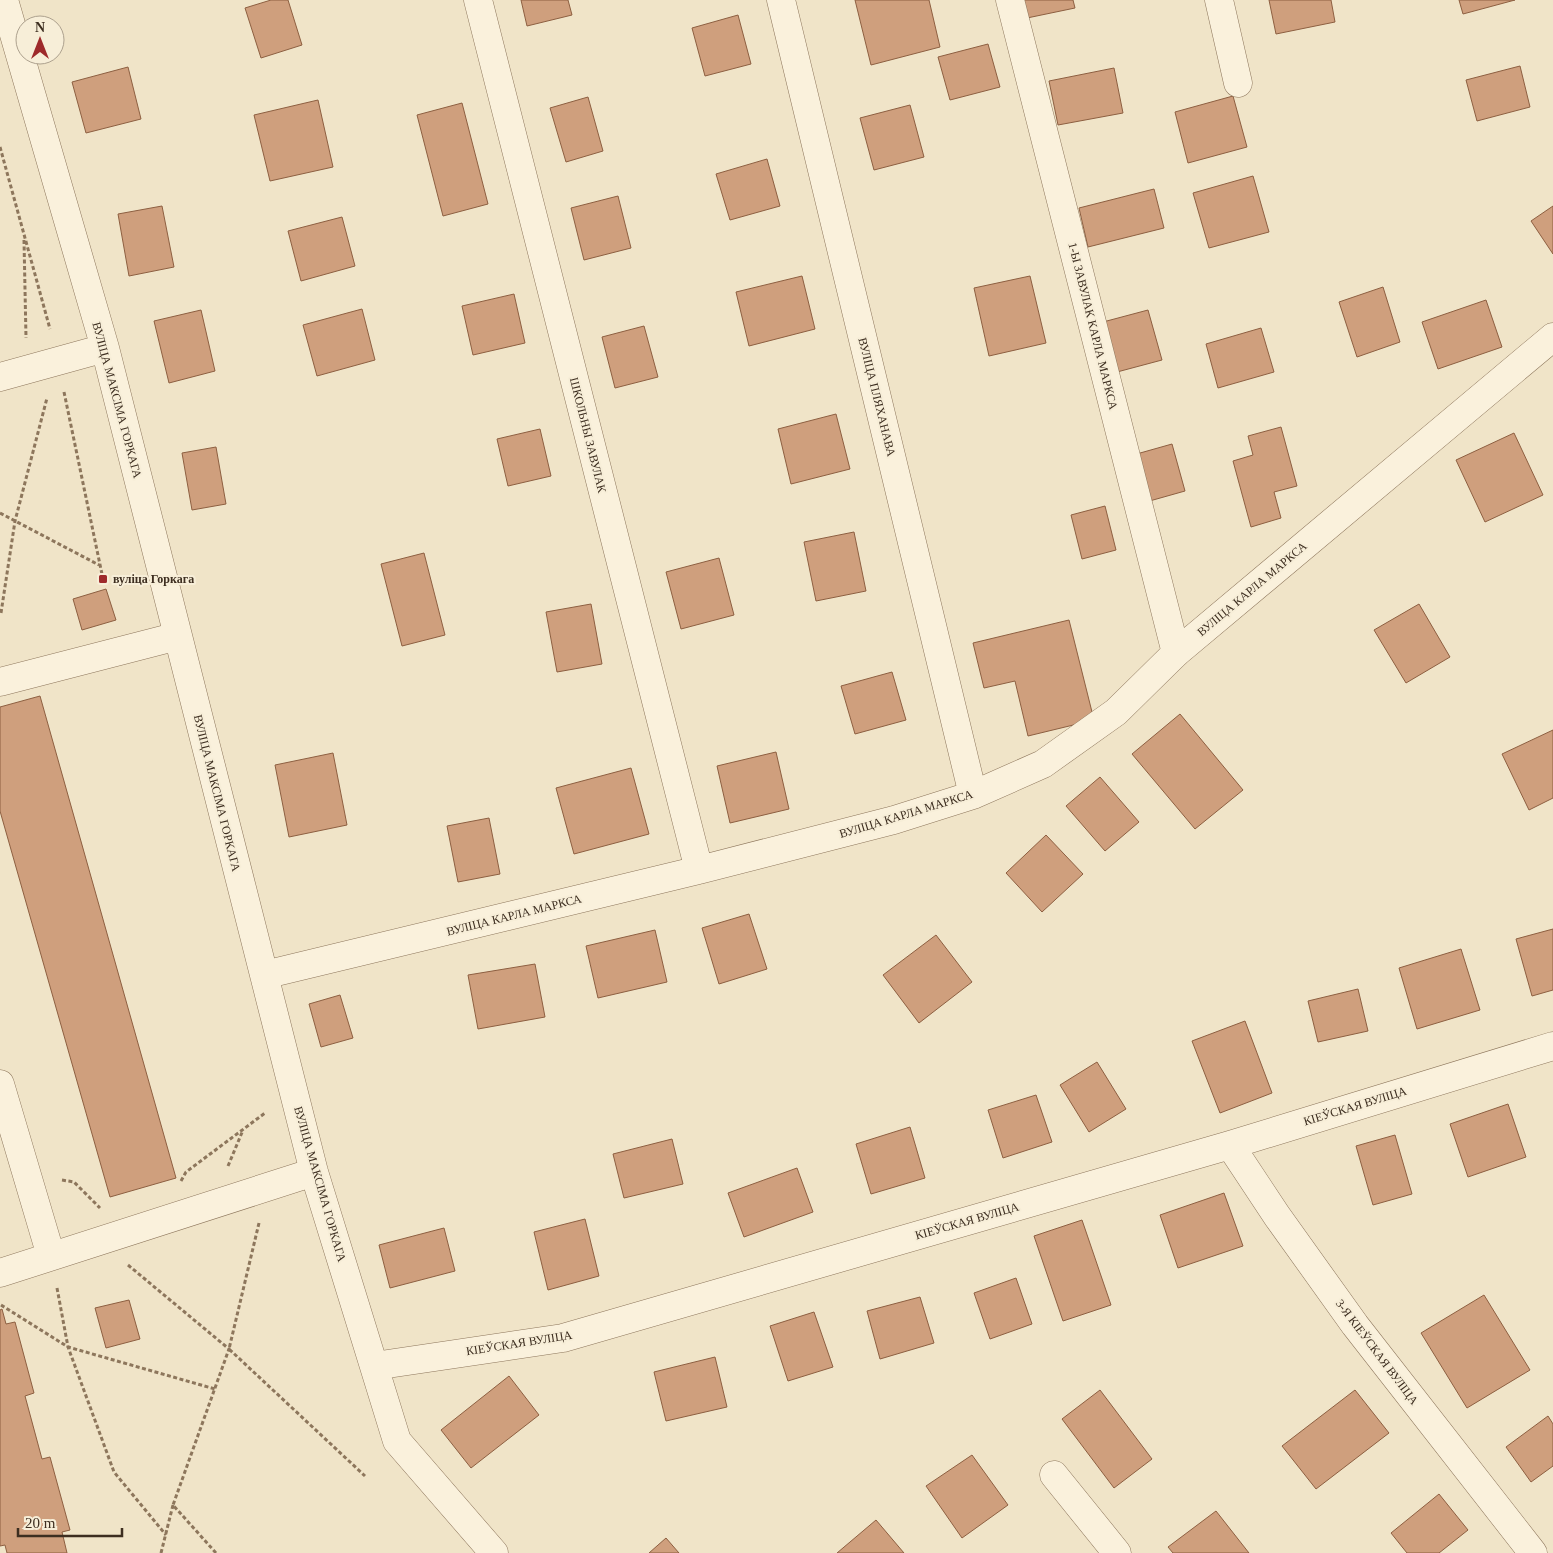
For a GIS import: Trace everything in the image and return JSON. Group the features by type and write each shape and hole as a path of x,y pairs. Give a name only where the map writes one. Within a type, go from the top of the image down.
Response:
{"street":[{"name":"ВУЛІЦА МАКСІМА ГОРКАГА","path":"4,0 105,348 314,1172 397,1441 494,1553"},
{"name":"ШКОЛЬНЫ ЗАВУЛАК","path":"478,0 699,870"},
{"name":"ВУЛІЦА ПЛЯХАНАВА","path":"781,0 973,795"},
{"name":"1-Ы ЗАВУЛАК КАРЛА МАРКСА","path":"1010,0 1176,652"},
{"path":"1219,0 1238,83"},
{"name":"ВУЛІЦА КАРЛА МАРКСА","path":"264,975 699,870 894,820 973,795 1043,764 1116,712 1176,652 1553,337"},
{"path":"0,377 105,348"},
{"path":"0,682 178,636"},
{"name":"КІЕЎСКАЯ ВУЛІЦА","path":"374,1366 563,1338 1230,1145 1553,1046"},
{"path":"0,1084 51,1256"},
{"name":"3-Я КІЕЎСКАЯ ВУЛІЦА","path":"1230,1145 1277,1216 1355,1325 1533,1553"},
{"path":"0,1272 314,1172"},
{"path":"1054,1475 1117,1553"}],"path":[{"path":"24,234 26,338"},
{"path":"1,613 14,521 57,361"},
{"path":"0,513 100,565"},
{"path":"157,1222 186,1172 270,1109"},
{"path":"161,1553 173,1505 230,1349 267,1187"},
{"path":"99,1240 230,1349 365,1476"},
{"path":"51,1256 68,1347 114,1472 166,1535"},
{"path":"0,1305 68,1347 215,1389"},
{"path":"173,1505 216,1553"}],"building":[{"path":"271,0 288,0 302,45 261,58 245,8"},
{"path":"521,0 568,0 572,15 527,26"},
{"path":"855,0 929,0 940,47 871,65"},
{"path":"1023,0 1073,0 1075,8 1027,18"},
{"path":"1269,0 1331,0 1335,22 1276,34"},
{"path":"1459,0 1515,0 1463,14"},
{"path":"738,15 751,64 705,76 692,28"},
{"path":"988,44 1000,87 950,100 938,57"},
{"path":"1520,66 1530,107 1477,121 1466,80"},
{"path":"128,67 141,119 86,133 72,82"},
{"path":"1114,68 1123,113 1058,125 1049,81"},
{"path":"1233,96 1247,147 1188,163 1175,112"},
{"path":"588,97 603,151 566,162 550,108"},
{"path":"318,100 333,167 270,181 254,115"},
{"path":"462,103 488,204 443,216 417,115"},
{"path":"910,105 924,157 874,170 860,118"},
{"path":"767,159 780,206 730,220 716,174"},
{"path":"1253,176 1269,232 1209,248 1193,193"},
{"path":"1154,189 1164,228 1088,247 1079,208"},
{"path":"618,196 631,248 584,260 571,208"},
{"path":"162,206 174,267 129,276 118,214"},
{"path":"1553,206 1553,254 1531,221"},
{"path":"342,217 355,266 301,281 288,231"},
{"path":"802,276 815,329 749,346 736,292"},
{"path":"1030,276 1046,343 989,356 974,288"},
{"path":"1383,287 1400,342 1357,357 1339,302"},
{"path":"514,294 525,343 473,355 462,306"},
{"path":"1486,300 1502,347 1438,369 1422,322"},
{"path":"362,309 375,360 317,376 303,325"},
{"path":"201,310 215,371 169,383 154,321"},
{"path":"1148,310 1162,360 1117,372 1103,322"},
{"path":"644,326 658,377 615,388 602,337"},
{"path":"1261,328 1274,372 1218,388 1206,344"},
{"path":"836,414 850,469 791,484 778,429"},
{"path":"1281,427 1297,486 1274,492 1281,518 1251,527 1233,461 1253,455 1248,436"},
{"path":"540,429 551,476 508,486 497,439"},
{"path":"1514,433 1543,495 1485,522 1456,460"},
{"path":"1172,444 1185,491 1146,502 1133,455"},
{"path":"216,447 226,504 192,510 182,453"},
{"path":"1105,506 1116,550 1082,559 1071,515"},
{"path":"854,532 866,591 816,601 804,542"},
{"path":"424,553 445,635 402,646 381,564"},
{"path":"719,558 734,615 681,629 666,572"},
{"path":"106,589 116,620 82,630 73,599"},
{"path":"591,604 602,664 557,672 546,612"},
{"path":"1419,604 1450,657 1406,683 1374,630"},
{"path":"1069,620 1094,720 1028,736 1015,681 984,688 973,643"},
{"path":"892,672 906,720 855,734 841,686"},
{"path":"40,696 176,1178 110,1197 0,811 0,707"},
{"path":"1180,714 1243,790 1195,829 1132,754"},
{"path":"1553,730 1553,798 1529,810 1502,754"},
{"path":"776,752 789,809 730,823 717,766"},
{"path":"333,753 347,825 289,837 275,765"},
{"path":"631,768 649,834 574,854 556,788"},
{"path":"1100,777 1139,822 1105,851 1066,806"},
{"path":"489,818 500,874 458,882 447,826"},
{"path":"1046,835 1083,874 1042,912 1006,873"},
{"path":"749,914 767,969 719,984 702,928"},
{"path":"1553,929 1553,990 1532,996 1516,939"},
{"path":"655,930 667,982 598,998 586,946"},
{"path":"936,935 972,982 919,1023 883,975"},
{"path":"1461,949 1480,1010 1417,1029 1399,968"},
{"path":"535,964 545,1017 478,1029 468,975"},
{"path":"1358,989 1368,1031 1318,1042 1308,1001"},
{"path":"340,995 353,1038 321,1047 309,1004"},
{"path":"1245,1021 1272,1093 1220,1113 1192,1041"},
{"path":"1097,1062 1126,1109 1089,1132 1060,1085"},
{"path":"1036,1095 1052,1142 1003,1158 988,1110"},
{"path":"1508,1104 1526,1157 1468,1177 1450,1124"},
{"path":"910,1127 925,1178 871,1194 856,1144"},
{"path":"1395,1135 1412,1194 1373,1205 1356,1146"},
{"path":"672,1139 683,1184 624,1198 613,1154"},
{"path":"797,1168 813,1212 744,1237 728,1193"},
{"path":"1224,1193 1243,1246 1178,1268 1160,1215"},
{"path":"585,1219 599,1276 548,1290 534,1232"},
{"path":"1082,1220 1111,1305 1063,1321 1034,1236"},
{"path":"444,1228 455,1271 390,1288 379,1245"},
{"path":"1016,1278 1032,1324 990,1339 974,1293"},
{"path":"1484,1295 1530,1370 1467,1408 1421,1333"},
{"path":"920,1297 934,1343 880,1359 867,1311"},
{"path":"129,1300 140,1339 106,1348 95,1308"},
{"path":"2,1309 6,1324 15,1322 34,1393 25,1396 42,1459 50,1457 70,1530 62,1532 67,1553 7,1553 5,1545 0,1546 0,1310"},
{"path":"814,1312 833,1367 788,1381 770,1326"},
{"path":"715,1357 727,1407 666,1421 654,1372"},
{"path":"509,1376 539,1415 471,1468 441,1430"},
{"path":"1100,1390 1152,1459 1114,1488 1062,1419"},
{"path":"1355,1390 1389,1433 1316,1489 1282,1446"},
{"path":"1548,1416 1553,1424 1553,1466 1531,1482 1506,1447"},
{"path":"972,1455 1008,1505 962,1538 926,1486"},
{"path":"1439,1494 1468,1530 1439,1553 1407,1553 1391,1533"},
{"path":"1216,1511 1249,1553 1173,1553 1168,1547"},
{"path":"876,1520 904,1553 837,1553"},
{"path":"666,1538 679,1553 649,1553"}],"place":[{"name":"вуліца Горкага","path":"103,579"}]}
